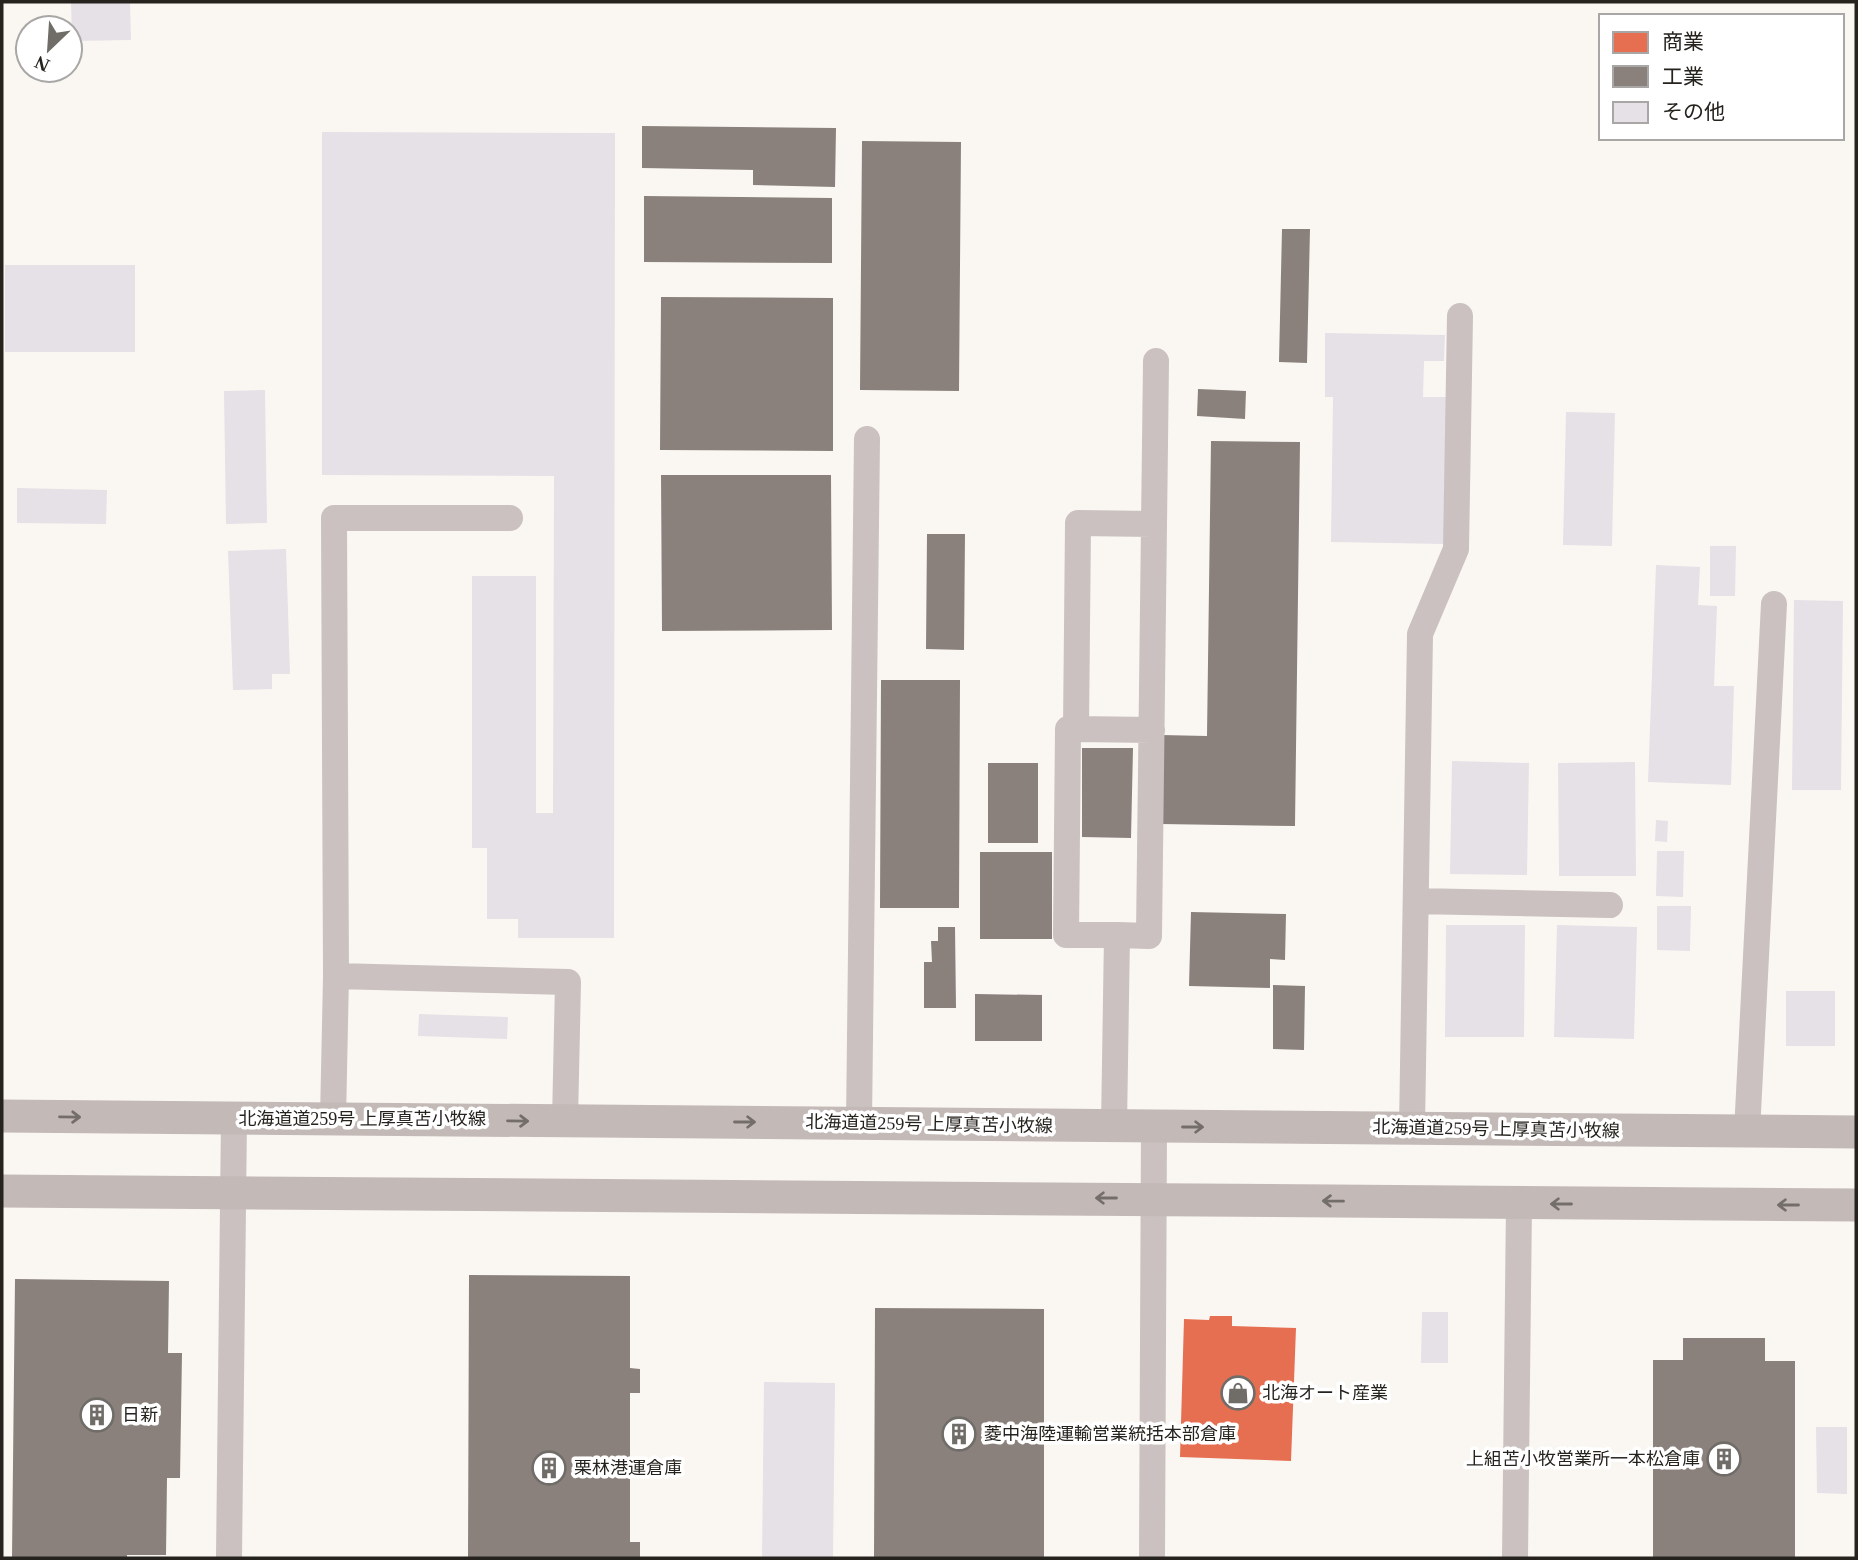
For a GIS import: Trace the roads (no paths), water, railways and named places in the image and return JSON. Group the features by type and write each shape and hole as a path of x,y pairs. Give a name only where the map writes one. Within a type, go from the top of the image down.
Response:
{"main road":[{"name":"北海道道259号 上厚真苫小牧線","path":"2,1116 1856,1132"},
{"path":"2,1191 1856,1205"}],"street":[{"path":"1412,1128 1420,634 1456,549 1460,316"},
{"path":"1152,730 1068,729 1066,934 1149,936 1152,730 1153,524 1156,361"},
{"path":"859,1123 867,439"},
{"path":"333,1119 336,976 334,517 510,518"},
{"path":"1076,729 1078,523 1153,524"},
{"path":"1747,1132 1774,604"},
{"path":"1416,901 1610,905"},
{"path":"1114,1126 1117,935"},
{"path":"336,976 568,982 565,1121"},
{"path":"229,1558 234,1118"},
{"path":"1152,1558 1154,1126"},
{"path":"1515,1558 1519,1204"}],"place":[{"name":"北海オート産業","path":"1238,1393"},
{"name":"日新","path":"97,1415"},
{"name":"菱中海陸運輸営業統括本部倉庫","path":"959,1434"},
{"name":"上組苫小牧営業所一本松倉庫","path":"1724,1459"},
{"name":"栗林港運倉庫","path":"549,1468"}]}
